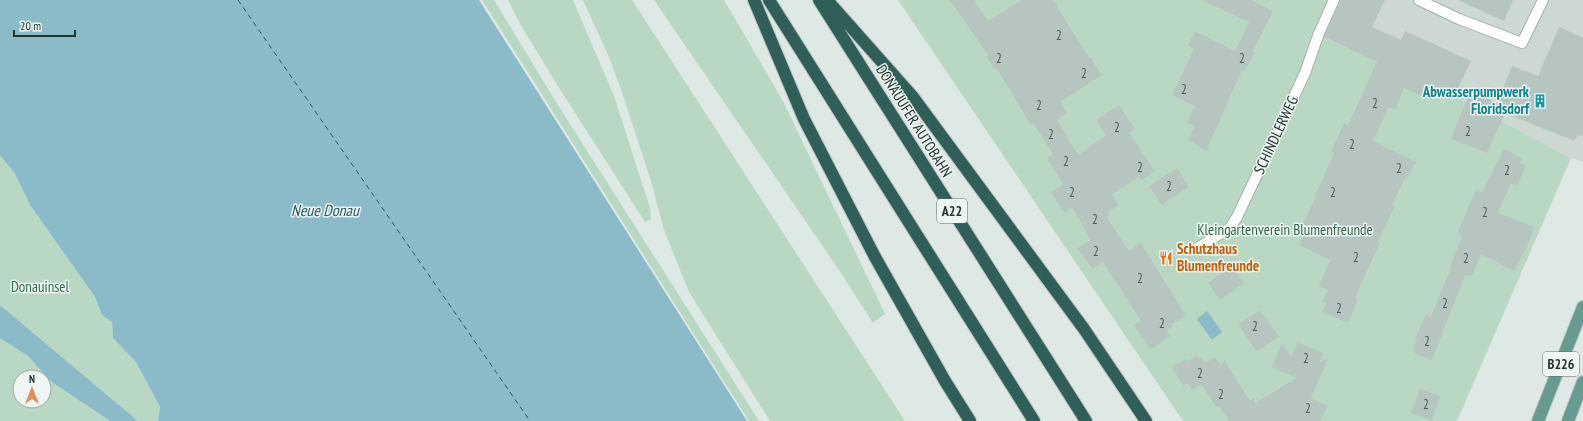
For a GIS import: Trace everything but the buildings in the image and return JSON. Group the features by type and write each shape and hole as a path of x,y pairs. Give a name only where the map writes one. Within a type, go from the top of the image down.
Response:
{"highway":[{"path":"754,0 804,119 875,257 945,381 970,421"},
{"path":"769,0 1034,421"},
{"name":"DONAUUFER AUTOBAHN","path":"819,0 1086,421"},
{"path":"827,0 914,97 1084,329 1146,421"}],"main road":[{"name":"B226","path":"1538,421 1583,307"},
{"name":"B226","path":"1568,421 1583,382"}],"lane":[{"name":"SCHINDLERWEG","path":"1194,250 1230,228 1237,217 1305,74 1319,33 1334,0"},
{"path":"1419,0 1458,19 1522,43 1543,0"}],"shaded area":[{"path":"1329,0 1583,0 1583,162 1571,158 1465,102 1314,33"}],"green space":[{"path":"482,0 494,0 556,102 759,421 749,421"},
{"path":"508,0 573,0 614,96 650,208 651,219 645,222 556,83 519,22"},
{"path":"583,0 632,0 905,421 770,421 689,292 664,230 651,181 623,95 609,57"},
{"path":"654,0 724,0 783,101 885,314 873,323 839,270"},
{"name":"Kleingartenverein Blumenfreunde","path":"898,0 1329,0 1314,33 1465,102 1571,158 1457,421 1183,421"},
{"name":"Donauinsel","path":"0,155 15,174 30,205 95,297 102,315 112,322 113,338 136,362 160,407 158,421 138,421 0,305"},
{"name":"Donauinsel","path":"0,338 28,356 39,369 12,369 12,409 52,409 52,382 110,421 0,421"}],"water":[{"name":"Neue Donau","path":"0,0 479,0 747,421 158,421 160,407 136,362 113,338 112,322 102,315 95,297 30,205 15,174 0,155"},
{"path":"0,305 138,421 110,421 52,382 52,369 39,369 28,356 0,338"},
{"path":"1207,311 1222,332 1212,340 1197,319"}],"ferry route":[{"path":"238,0 530,421"}],"place":[{"name":"Abwasserpumpwerk Floridsdorf","path":"1540,101"},
{"name":"Schutzhaus Blumenfreunde","path":"1166,258"}]}
